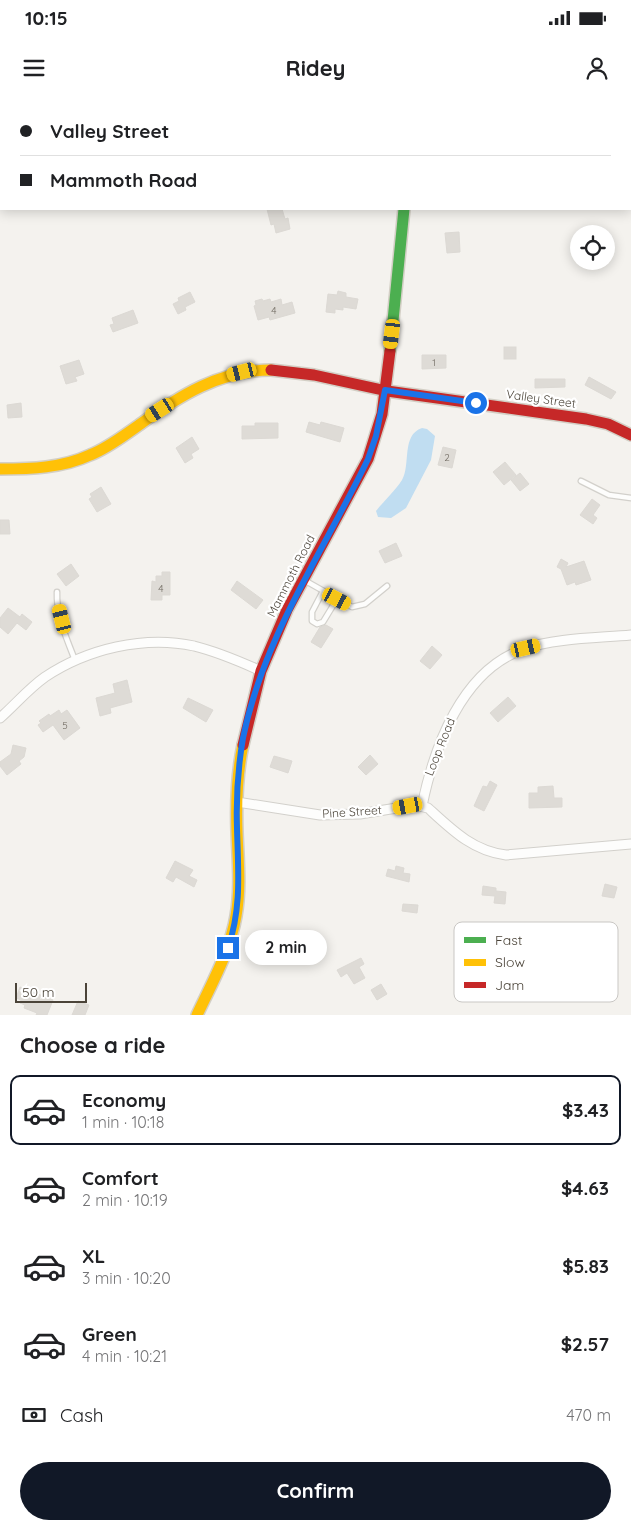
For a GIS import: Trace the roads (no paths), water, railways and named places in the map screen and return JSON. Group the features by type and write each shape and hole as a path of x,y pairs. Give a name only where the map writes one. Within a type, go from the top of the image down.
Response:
{"main road":[{"name":"Mammoth Road","path":"197,1015 222,964 236,917 239,886 237,802 243,738 261,672 287,610 353,490 368,459 376,436 385,390 404,210"},
{"name":"Valley Street","path":"0,470 37,469 64,465 102,449 207,382 242,372 261,370 310,375 385,390 586,419 608,424 631,436"}],"street":[{"name":"Loop Road","path":"422,806 430,770 445,730 466,695 488,671 503,659 526,648 631,635"},
{"path":"0,718 43,678 76,660 119,646 173,643 192,646 217,653 261,672"},
{"name":"Pine Street","path":"237,802 320,815 360,814 415,805 422,806"},
{"path":"422,806 428,808 468,842 496,854 517,855 631,844"}],"lane":[{"path":"581,481 609,495 631,498"},
{"path":"303,580 352,607 359,607 388,586"},
{"path":"323,591 312,612 312,621 317,624 323,622 337,599"},
{"path":"57,592 57,600 67,638 76,660"}],"water":[{"path":"422,428 427,429 435,436 431,460 406,508 391,518 378,517 376,511 396,488 405,474 411,437"}]}
